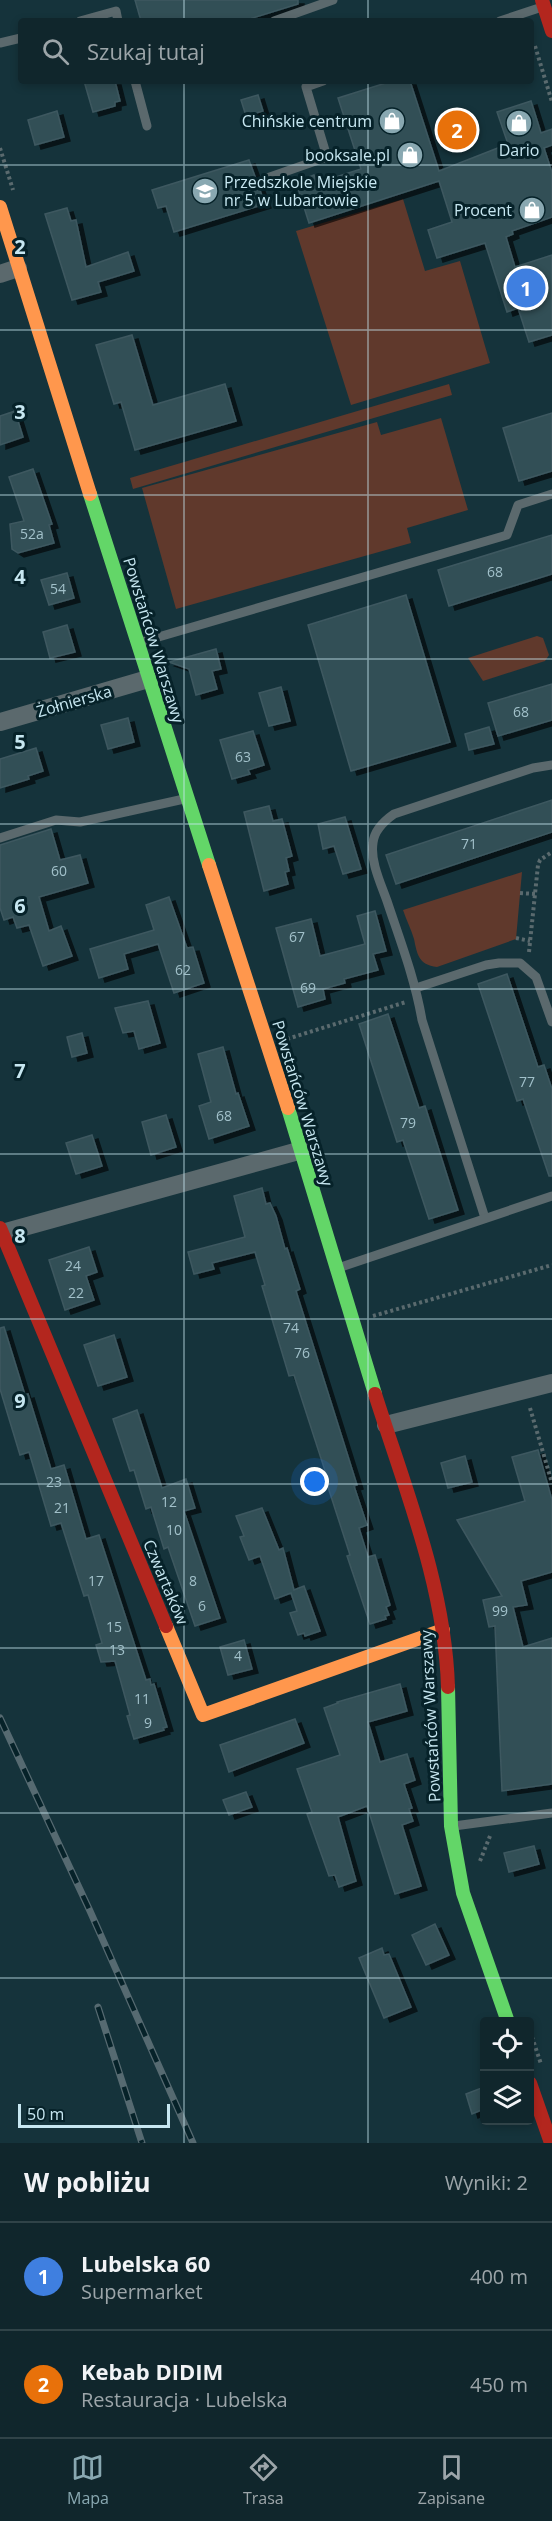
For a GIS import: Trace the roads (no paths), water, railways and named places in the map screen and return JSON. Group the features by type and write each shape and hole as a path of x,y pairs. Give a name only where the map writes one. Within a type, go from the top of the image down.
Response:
{"street":[{"path":"543,3 552,31"},
{"name":"Powstańców Warszawy","path":"0,207 148,679 302,1150 336,1269 434,1580 447,1659 452,1826 463,1893 506,2017"},
{"path":"0,274 18,268"},
{"name":"Żołnierska","path":"0,722 148,679"},
{"path":"1,1230 302,1150"},
{"name":"Czwartaków","path":"1,1230 203,1716 443,1630"},
{"path":"386,1425 552,1383"},
{"path":"534,2094 551,2143"}],"lane":[{"path":"282,18 333,0"},
{"path":"507,18 543,3"},
{"path":"91,18 116,11 117,18"},
{"path":"0,43 18,39"},
{"path":"136,84 147,126"},
{"path":"267,178 327,157 306,87 314,84"},
{"path":"138,643 507,536 519,504 552,494"},
{"path":"485,1218 422,1020 416,988 375,863 373,843 376,832 394,814 532,768 552,765"},
{"path":"0,838 56,820 80,822 187,799"},
{"path":"416,988 499,963 520,963 537,977 552,1022"},
{"path":"336,1269 552,1196"},
{"path":"452,1826 552,1813"}],"railway":[{"path":"0,1718 90,1911 193,2143"},
{"path":"98,2007 142,2143"}],"place":[{"name":"Chińskie centrum","path":"392,121"},
{"name":"Dario","path":"519,123"},
{"name":"Kebab DIDIM","path":"457,130"},
{"name":"booksale.pl","path":"410,155"},
{"name":"Przedszkole Miejskie nr 5 w Lubartowie","path":"205,191"},
{"name":"Procent","path":"532,210"},
{"name":"Lubelska 60","path":"526,288"}]}
